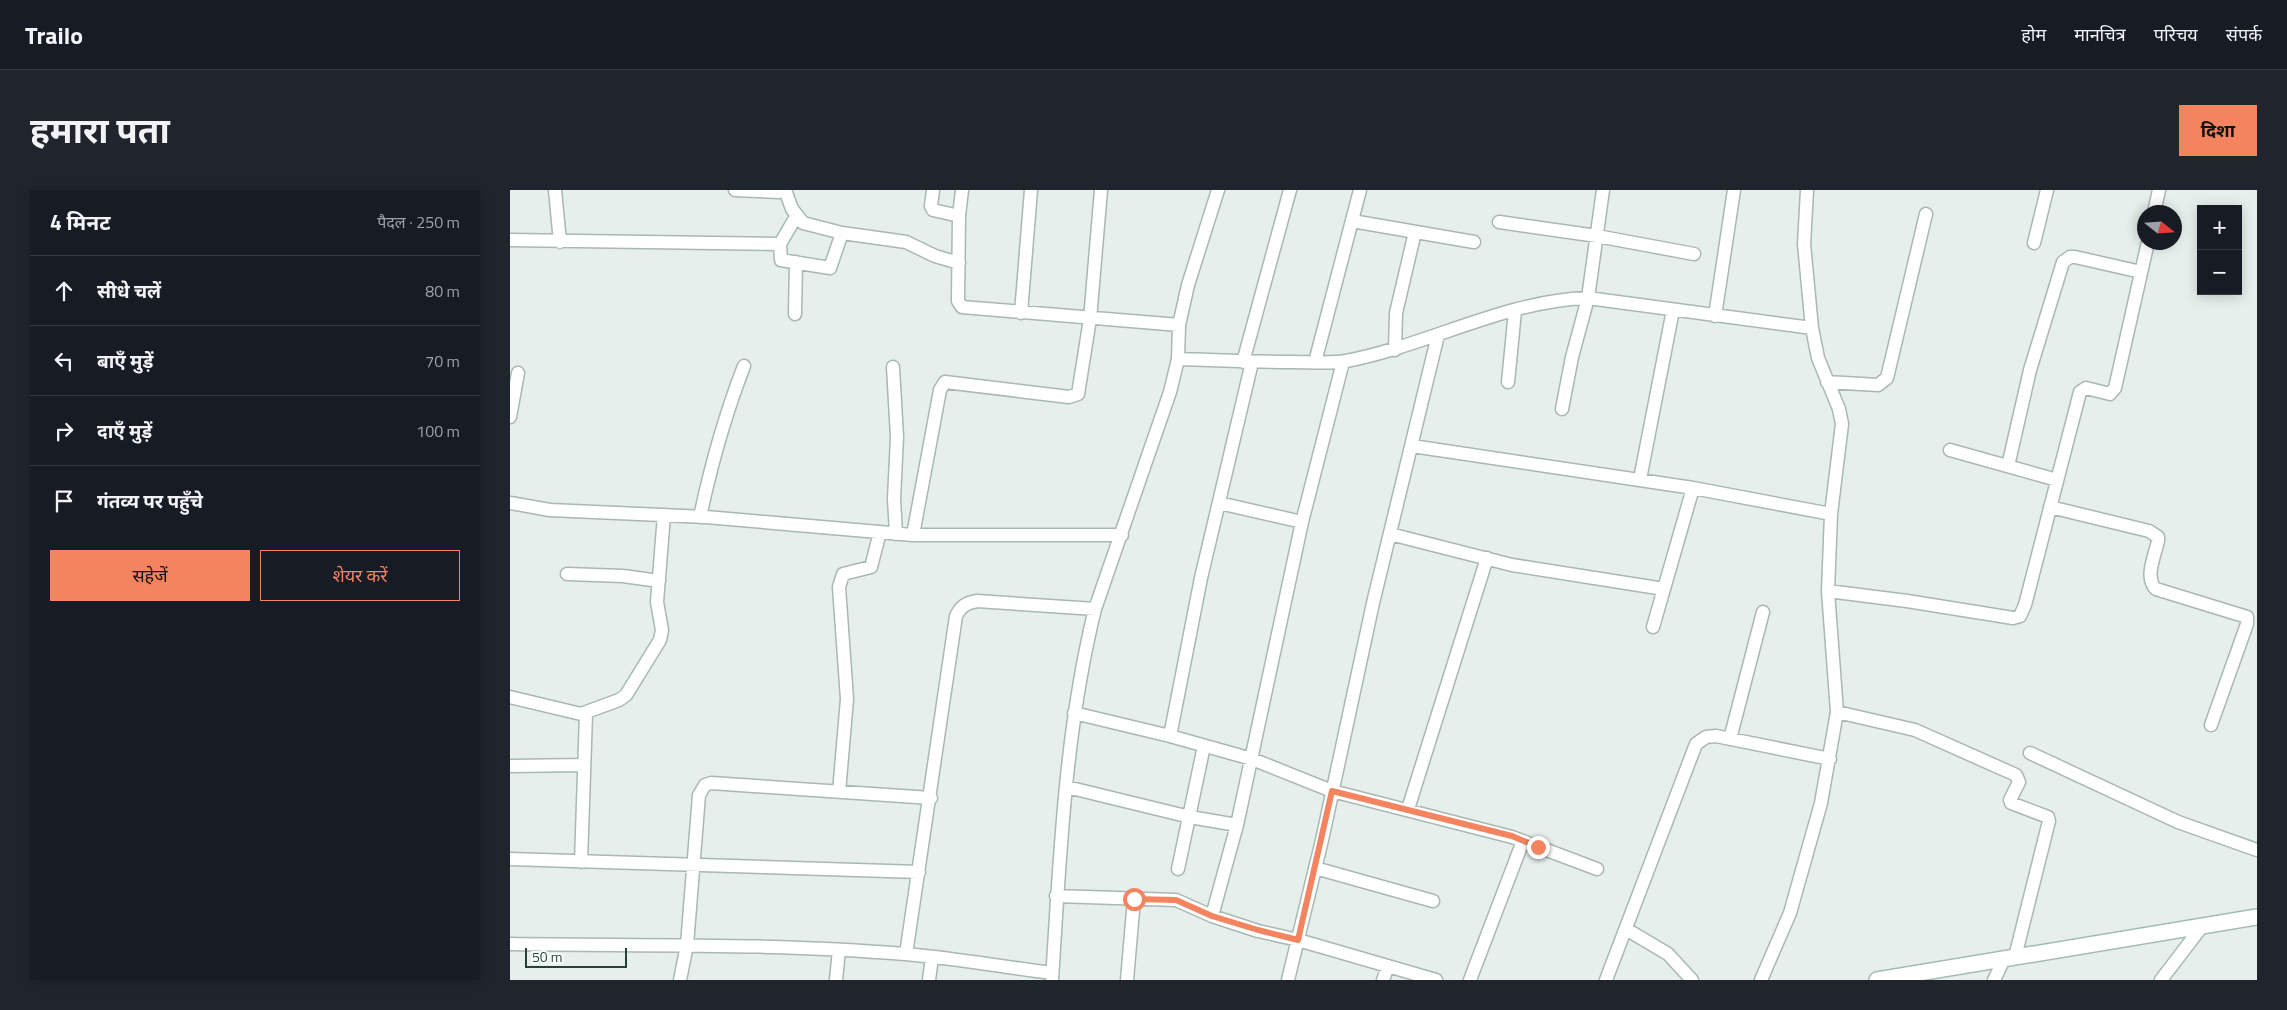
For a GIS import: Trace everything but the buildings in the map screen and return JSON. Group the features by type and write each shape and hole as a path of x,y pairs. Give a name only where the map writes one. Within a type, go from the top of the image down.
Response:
{"street":[{"path":"555,190 560,242"},
{"path":"735,190 779,192 784,190 803,223 842,233 906,242 935,256 959,263"},
{"path":"933,190 932,210 959,216"},
{"path":"962,190 959,216 958,300 962,307 1179,325"},
{"path":"1021,313 1031,190"},
{"path":"913,535 942,385 949,382 1074,396 1080,388 1090,318 1101,190"},
{"path":"510,944 687,945 906,954 1052,977 1056,896 1074,713 1095,609 1164,411 1178,358 1179,325 1188,285 1218,190"},
{"path":"1170,736 1201,578 1219,503 1248,362 1290,190"},
{"path":"1315,362 1360,190"},
{"path":"1562,409 1572,357 1588,298 1603,190"},
{"path":"1715,316 1734,190"},
{"path":"1761,980 1790,914 1821,803 1837,712 1828,591 1831,514 1842,424 1839,409 1818,358 1812,328 1804,244 1807,190"},
{"path":"2034,243 2047,190"},
{"path":"2156,205 2159,190"},
{"path":"1828,382 1878,386 1887,378 1926,214"},
{"path":"797,215 780,244 781,260 830,268 842,233"},
{"path":"1352,221 1474,242"},
{"path":"1499,222 1597,236 1694,254"},
{"path":"1395,350 1398,305 1415,232"},
{"path":"510,240 780,244"},
{"path":"1828,591 1907,601 2013,618 2020,616 2025,605 2080,392 2086,388 2110,394 2115,388 2146,250"},
{"path":"2008,466 2030,370 2063,262 2070,257 2075,257 2141,272"},
{"path":"795,314 796,262"},
{"path":"1178,358 1248,362 1343,362 1395,350 1547,302 1588,298 1812,328"},
{"path":"1640,479 1673,310"},
{"path":"1508,382 1515,311"},
{"path":"1288,980 1315,868 1372,603 1438,336"},
{"path":"1212,916 1237,825 1302,522 1343,362"},
{"path":"700,517 707,483 727,411 744,366"},
{"path":"893,367 897,437 894,499 896,534"},
{"path":"510,417 518,373"},
{"path":"1412,446 1640,479 1831,514"},
{"path":"1950,450 2057,480"},
{"path":"1654,627 1693,488"},
{"path":"510,503 523,507 550,510 700,517 913,535 1122,535"},
{"path":"1219,503 1302,522"},
{"path":"2050,507 2149,531 2158,537 2150,577 2156,589 2246,617 2247,624 2211,725"},
{"path":"510,697 586,714 623,698 657,645 662,630 657,602 664,515"},
{"path":"839,792 847,699 839,587 843,574 871,566 880,532"},
{"path":"1390,534 1512,565 1664,589"},
{"path":"1408,810 1487,558"},
{"path":"567,574 624,576 659,581"},
{"path":"906,954 931,798 956,616 961,607 977,601 1095,609"},
{"path":"1730,739 1763,612"},
{"path":"1837,712 1914,730 2016,775 2019,782 2010,800 2011,803 2048,817 2049,821 2009,958 1994,980"},
{"path":"1074,713 1170,736 1252,759 1332,791 1524,841 1597,868"},
{"path":"582,862 586,714"},
{"path":"1606,980 1696,744 1706,737 1716,736 1830,759"},
{"path":"1178,869 1204,746"},
{"path":"2030,753 2178,822 2257,850"},
{"path":"510,766 584,765"},
{"path":"680,980 687,945 695,866 699,794 705,785 712,783 931,798"},
{"path":"1067,788 1190,817 1237,825"},
{"path":"1470,980 1524,841"},
{"path":"510,859 919,872"},
{"path":"1315,868 1432,901"},
{"path":"1056,896 1176,900 1212,916 1436,980"},
{"path":"1127,980 1134,899"},
{"path":"1877,980 2257,916"},
{"path":"2161,980 2203,925"},
{"path":"1626,929 1668,954 1692,980"},
{"path":"836,980 839,950"},
{"path":"929,980 932,957"},
{"path":"1383,980 1388,966"}],"route":[{"path":"1134,899 1168,898 1183,902 1212,916 1298,940 1332,791 1512,836 1538,847"}]}
